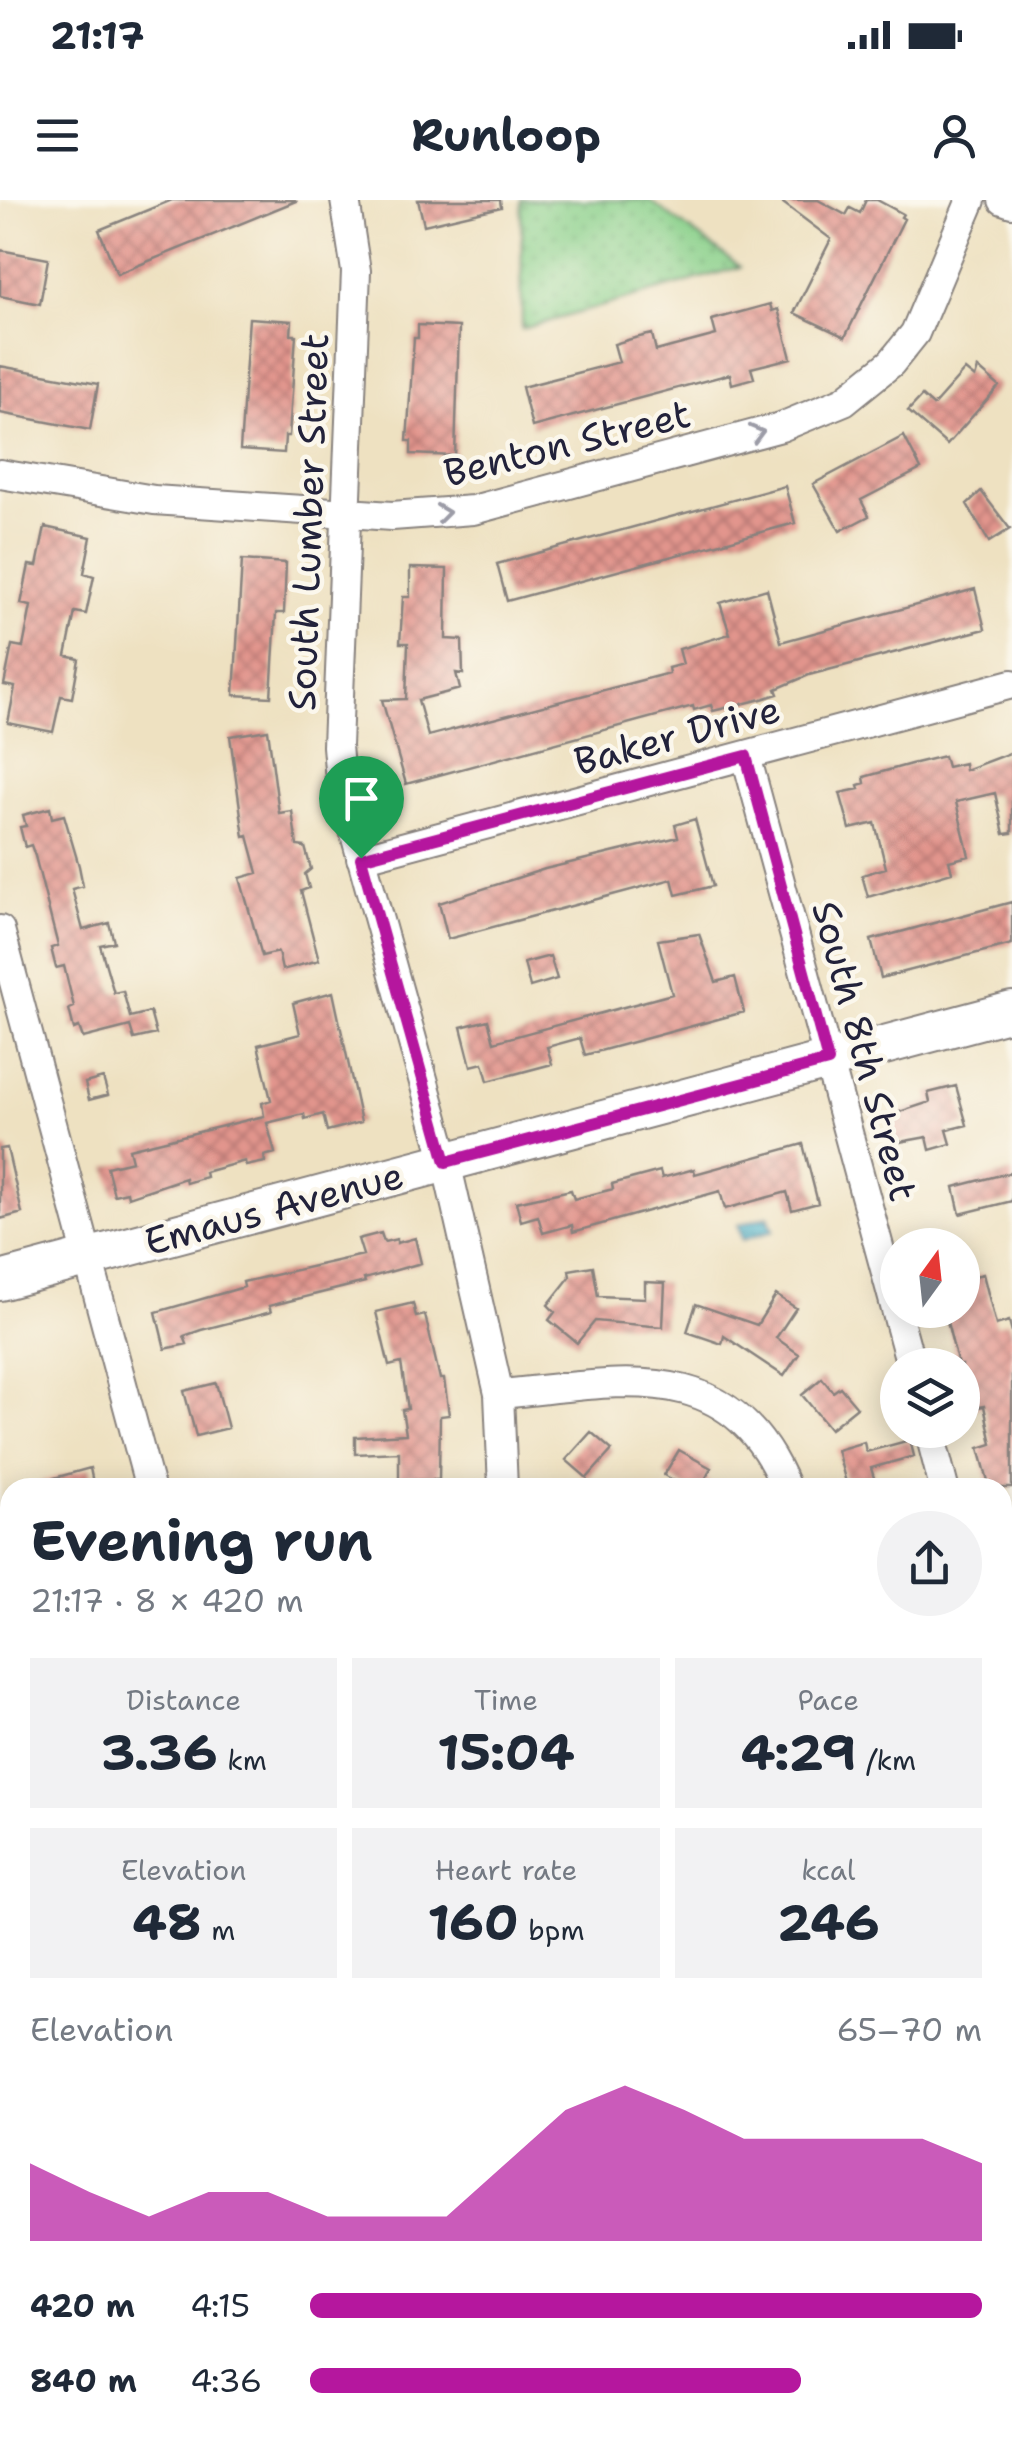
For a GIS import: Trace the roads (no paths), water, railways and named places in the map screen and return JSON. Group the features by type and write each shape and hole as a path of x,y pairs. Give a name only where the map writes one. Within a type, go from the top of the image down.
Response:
{"main road":[{"name":"Emaus Avenue","path":"0,1281 1012,1012"}],"street":[{"name":"South Lumber Street","path":"345,200 356,271 336,746 340,780 446,1162 499,1394 503,1478"},
{"name":"Benton Street","path":"0,474 154,500 410,516 473,510 817,415 869,384 892,363 915,333 971,200"},
{"path":"1004,200 1012,203"},
{"name":"Baker Drive","path":"361,858 1012,684"},
{"name":"South 8th Street","path":"746,756 906,1348"},
{"path":"0,930 147,1478"},
{"path":"499,1394 640,1382 694,1391 729,1411 759,1438 782,1478"},
{"path":"933,1448 941,1478"}],"water":[{"path":"768,1216 773,1231 742,1240 738,1225"}]}
